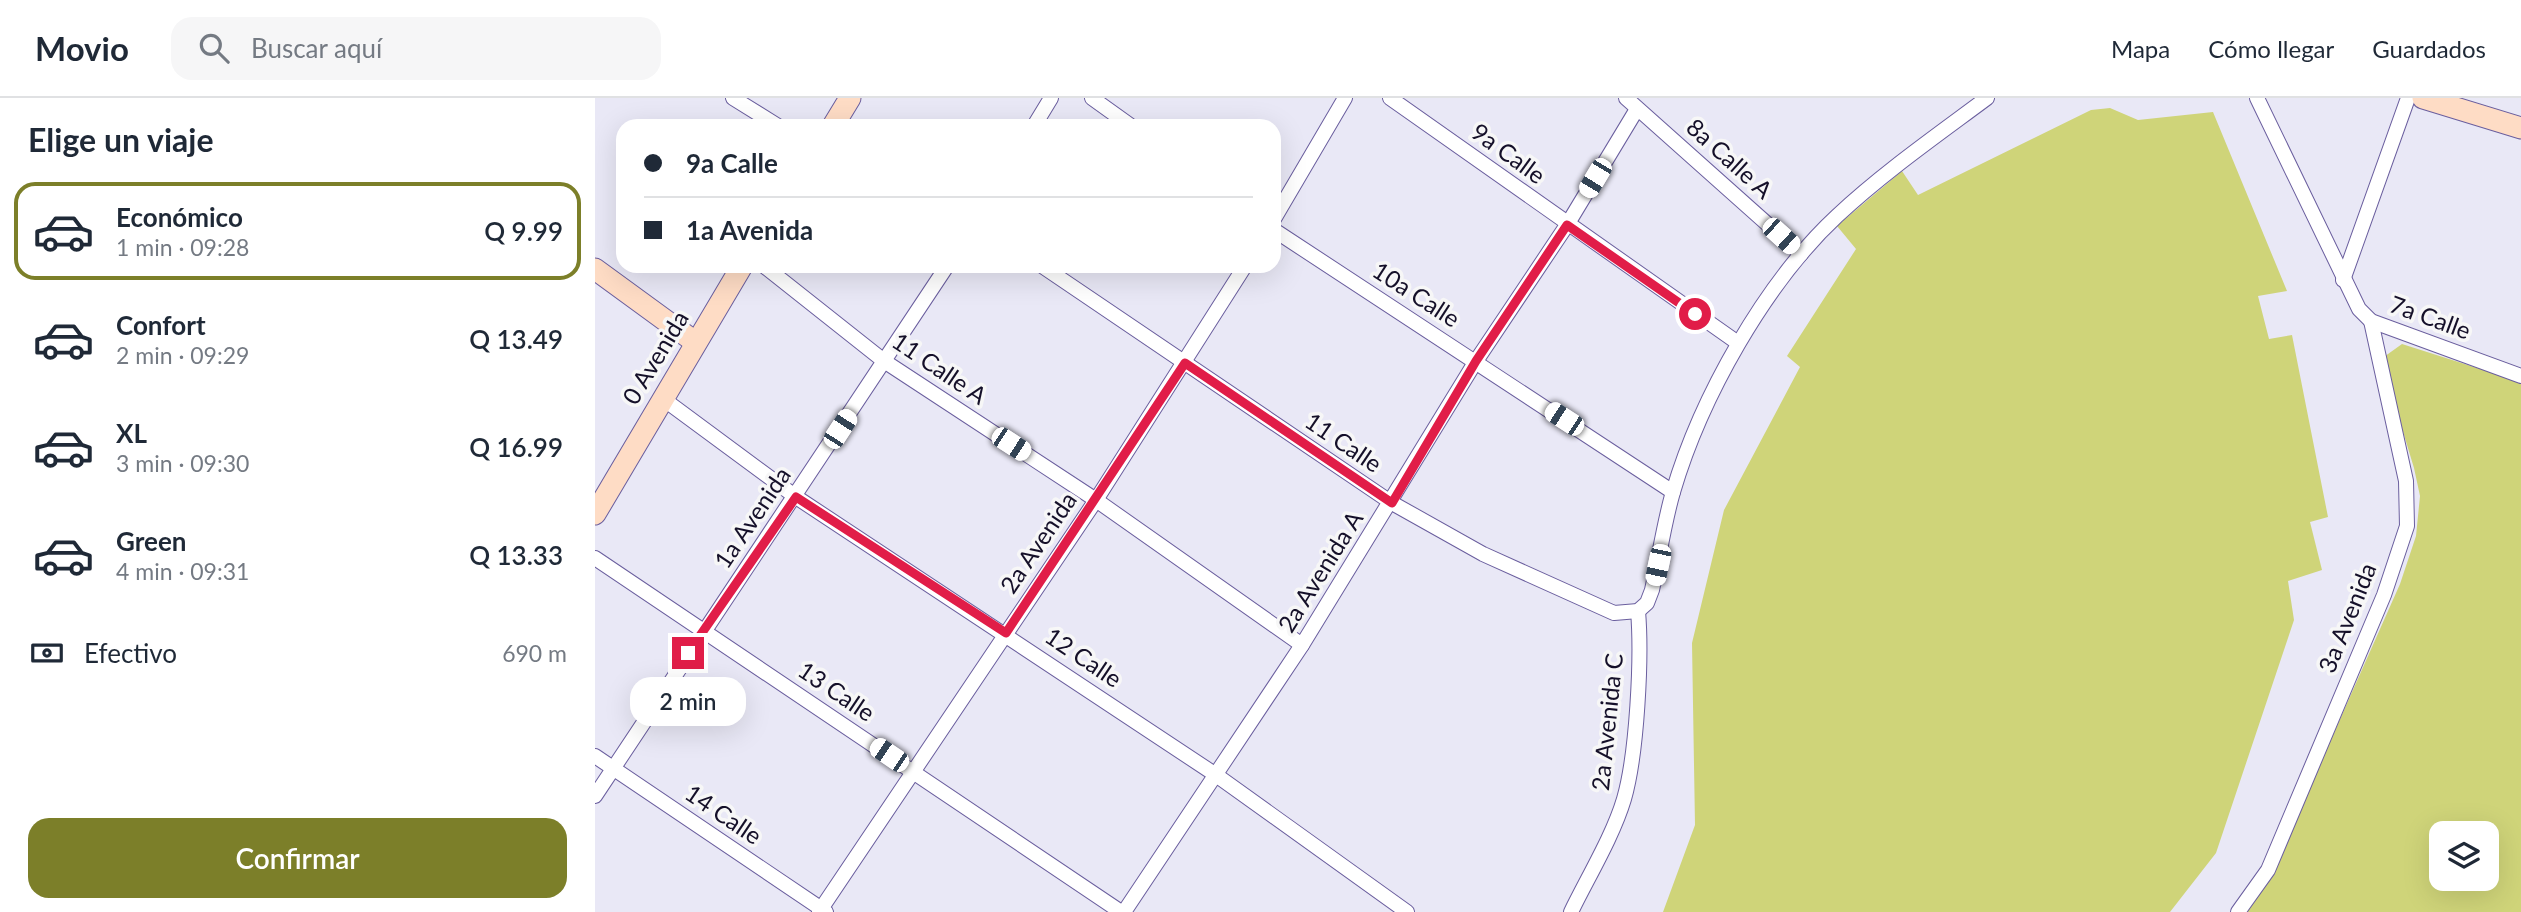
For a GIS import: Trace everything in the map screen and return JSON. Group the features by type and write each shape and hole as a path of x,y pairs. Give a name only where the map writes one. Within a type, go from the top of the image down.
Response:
{"street":[{"path":"733,98 767,119"},
{"path":"837,119 850,98"},
{"path":"1038,119 1051,98"},
{"path":"1092,98 1121,119"},
{"path":"1281,207 1345,98"},
{"name":"9a Calle","path":"1390,98 1738,344"},
{"name":"8a Calle A","path":"1626,98 1801,254"},
{"path":"1638,611 1647,603 1653,590 1673,492 1703,412 1738,344 1801,254 1836,217 1870,187 1987,98"},
{"name":"7a Calle","path":"2257,98 2359,309 2371,321 2521,376"},
{"path":"2343,280 2408,98"},
{"path":"2423,98 2521,128"},
{"name":"2a Avenida A","path":"1123,912 1303,645 1392,503 1476,361 1567,225 1637,109"},
{"name":"10a Calle","path":"1281,235 1673,492"},
{"path":"595,269 695,342"},
{"name":"0 Avenida","path":"596,509 738,273"},
{"name":"11 Calle A","path":"773,273 884,361 1096,500 1303,645"},
{"name":"1a Avenida","path":"595,796 942,273"},
{"name":"11 Calle","path":"1052,273 1392,503 1483,554 1587,603 1614,613 1638,611"},
{"name":"2a Avenida","path":"822,911 912,771 1096,500 1241,273"},
{"name":"3a Avenida","path":"2238,912 2268,870 2383,595 2407,526 2406,481 2371,321"},
{"name":"12 Calle","path":"662,398 796,497 1006,633 1216,775 1406,912"},
{"name":"13 Calle","path":"595,558 1123,912"},
{"name":"2a Avenida C","path":"1571,912 1624,801 1631,765 1640,635 1638,611"},
{"name":"14 Calle","path":"595,756 822,911"}],"green space":[{"path":"2110,108 2138,120 2213,112 2287,291 2258,296 2269,339 2292,335 2328,517 2310,522 2322,570 2288,581 2294,620 2216,853 2170,912 1663,912 1695,825 1692,643 1724,510 1800,367 1787,356 1856,249 1837,226 1902,171 1918,195 2091,110"},
{"path":"2402,344 2521,382 2521,912 2240,912 2297,816 2400,584 2416,536 2420,496 2381,359"}],"route":[{"path":"688,653 796,497 1006,633 1185,363 1392,503 1476,361 1567,225 1695,314"}]}
